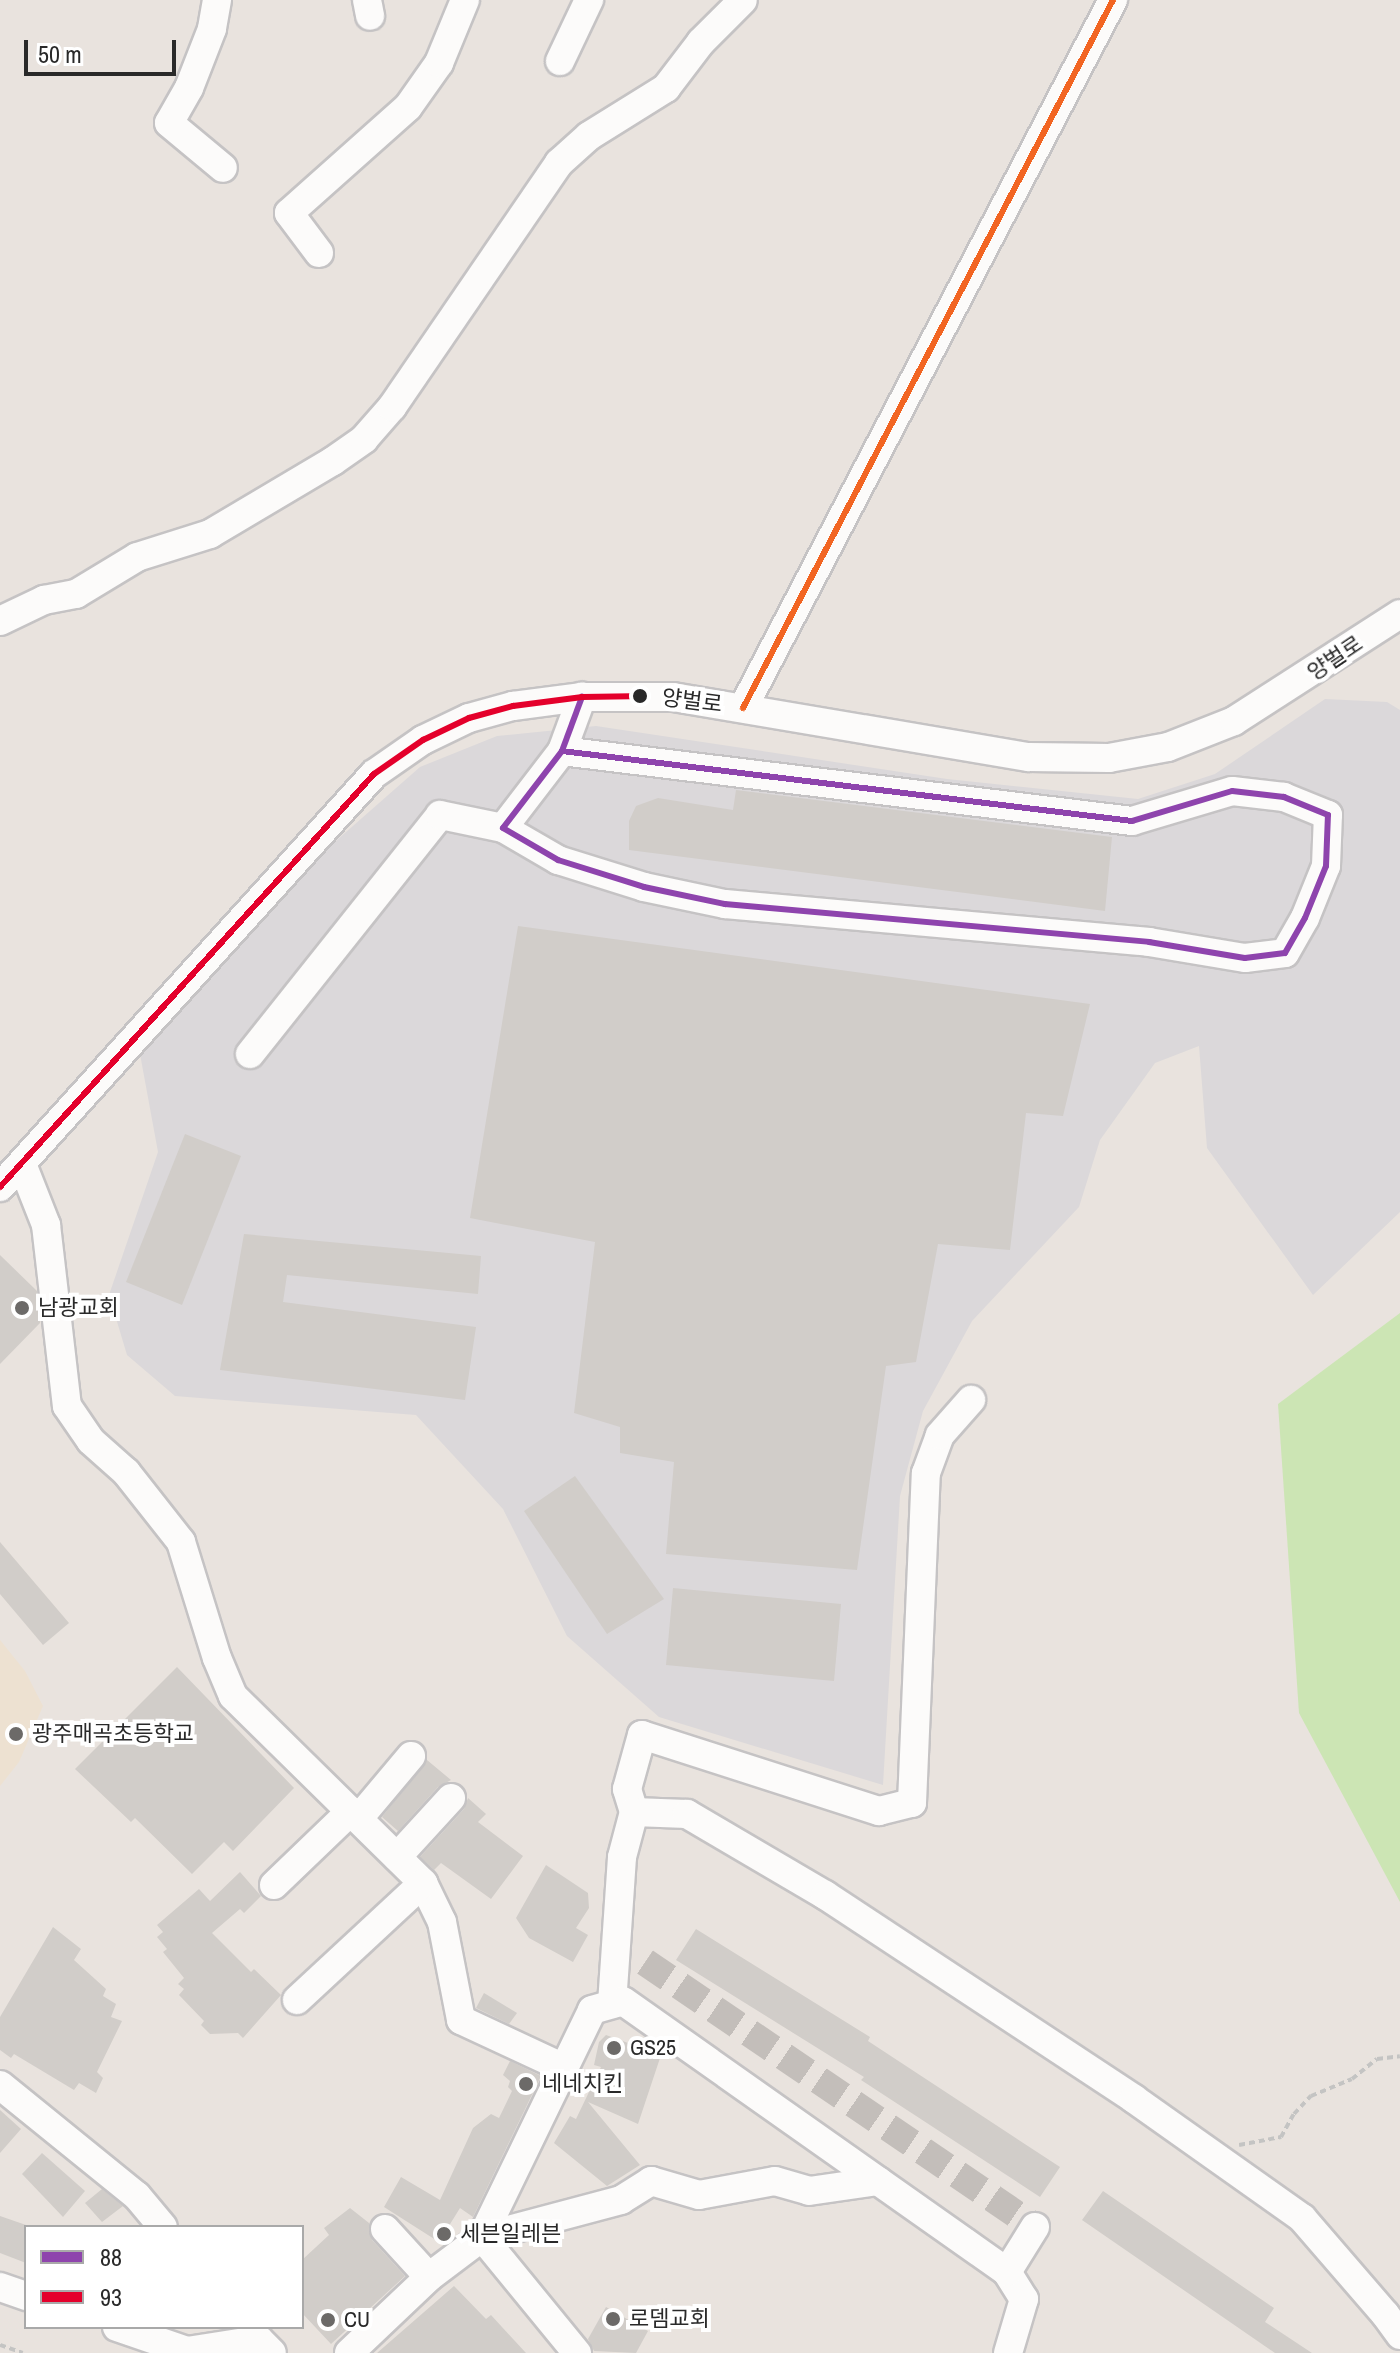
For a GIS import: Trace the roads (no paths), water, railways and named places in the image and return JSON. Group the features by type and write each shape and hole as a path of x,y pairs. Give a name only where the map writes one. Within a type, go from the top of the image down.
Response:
{"street":[{"path":"217,0 212,29 189,88 169,123 223,168"},
{"path":"319,253 289,213 408,107 439,63 465,0"},
{"path":"560,61 589,0"},
{"path":"0,621 44,600 76,594 137,557 210,534 333,461 364,439 392,407 559,163 589,136 666,88 701,42 743,0"},
{"path":"743,708 1113,0"},
{"name":"양벌로","path":"0,1187 374,774 423,740 469,718 513,706 582,697 673,697 1029,757 1070,759 1138,754 1201,736 1234,721 1400,614"},
{"path":"503,828 562,751 582,697"},
{"path":"250,1054 440,815 503,828 558,860 644,887 725,904 1149,942 1245,958 1285,953 1305,918 1326,866 1328,815 1284,797 1232,791 1132,821 562,751"},
{"path":"22,1164 46,1225 67,1406 91,1441 126,1472 181,1542 217,1658 233,1696 423,1883 442,1922 461,2020 564,2068"},
{"path":"612,2004 622,1857 634,1812 627,1789 642,1735 879,1811 912,1803 926,1473 940,1435 971,1400"},
{"path":"274,1885 355,1814 411,1756"},
{"path":"397,1857 451,1798"},
{"path":"634,1812 687,1814 825,1895 1134,2099 1302,2218 1400,2335"},
{"path":"297,2000 423,1883"},
{"path":"482,2237 592,2010 623,2001 1007,2272 1024,2299 1008,2353"},
{"path":"0,2085 137,2196 161,2225"},
{"path":"349,2353 429,2277 482,2237 621,2200 651,2181 699,2195 775,2181 809,2191 878,2181"},
{"path":"1007,2272 1035,2227"},
{"path":"385,2229 429,2277"},
{"path":"482,2237 577,2353"},
{"path":"0,2287 24,2295"},
{"path":"123,2329 187,2351 259,2343"}],"tunnel":[{"path":"645,1962 1035,2227"}],"place":[{"name":"남광교회","path":"22,1308"},
{"name":"광주매곡초등학교","path":"16,1734"},
{"name":"GS25","path":"614,2048"},
{"name":"네네치킨","path":"526,2084"},
{"name":"세븐일레븐","path":"444,2234"},
{"name":"로뎀교회","path":"613,2319"},
{"name":"CU","path":"328,2320"}]}
